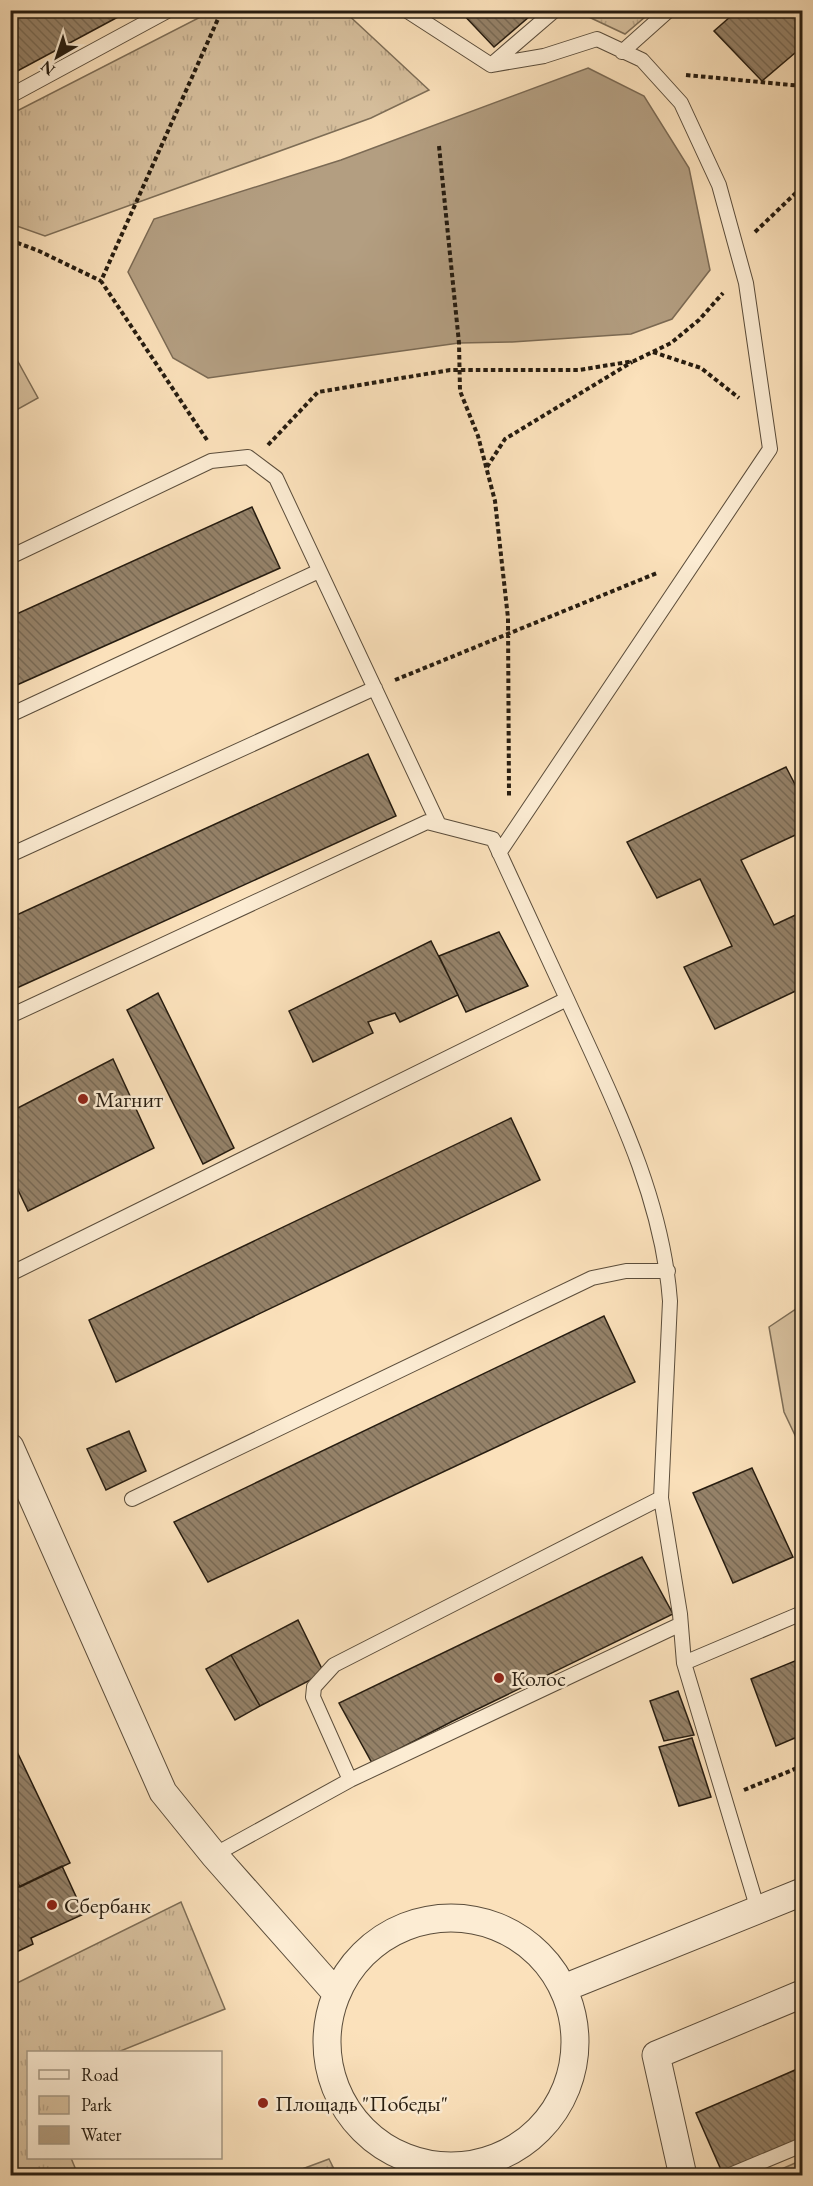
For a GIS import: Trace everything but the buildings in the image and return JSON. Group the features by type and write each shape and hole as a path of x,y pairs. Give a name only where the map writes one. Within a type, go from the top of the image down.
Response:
{"street":[{"path":"10,1447 163,1792 214,1855 336,1993"},
{"path":"564,1988 802,1892"},
{"path":"448,1917 484,1921 517,1936 544,1958 564,1988 575,2025 575,2064 562,2102 538,2133 506,2155 472,2171 435,2167 402,2167 351,2118 335,2089 327,2057 327,2024 336,1993 355,1962 381,1938 413,1923 448,1917"},
{"path":"683,2175 656,2055 802,1994"}],"lane":[{"path":"10,96 169,10"},
{"path":"406,10 491,65 544,56 597,39 642,60 681,103 719,184 741,263 746,283 770,449 500,853"},
{"path":"491,65 555,10"},
{"path":"622,52 669,10"},
{"path":"10,557 211,461 248,457 276,478 439,825"},
{"path":"10,715 319,571"},
{"path":"10,855 375,688"},
{"path":"10,1016 427,822 493,838 627,1135 654,1208 668,1271 670,1301 661,1498 680,1614 679,1625 684,1663 758,1910"},
{"path":"10,1274 567,999"},
{"path":"132,1499 592,1278 626,1271 668,1271"},
{"path":"350,1780 314,1697 314,1687 334,1665 661,1498"},
{"path":"684,1663 802,1613"},
{"path":"214,1855 350,1780 679,1625"},
{"path":"728,2175 802,2145"}],"path":[{"path":"101,281 222,10"},
{"path":"652,72 802,86"},
{"path":"439,146 459,343 460,391 478,436 495,501 508,618 509,800"},
{"path":"737,249 802,187"},
{"path":"10,240 39,251 101,281 221,460"},
{"path":"487,468 505,439 634,361 671,343 699,320 723,293 741,263"},
{"path":"653,352 701,368 766,422"},
{"path":"253,461 318,392 459,370 579,370 634,361"},
{"path":"375,688 698,557"},
{"path":"724,1798 802,1766"}],"green space":[{"path":"214,10 344,11 429,90 371,118 45,236 11,224 11,114"},
{"path":"576,11 652,11 625,34"},
{"path":"16,358 38,398 11,413 11,361"},
{"path":"802,1305 802,1450 784,1412 769,1327"},
{"path":"181,1902 225,2009 120,2051 27,2051 27,2159 71,2159 78,2175 11,2175 11,1986"},
{"path":"329,2159 337,2175 286,2175"},
{"path":"802,2160 802,2175 780,2175 777,2171"}],"water":[{"path":"588,68 644,96 689,168 710,270 672,319 631,334 459,343 208,378 173,358 128,272 154,219 341,160"}],"place":[{"name":"Магнит","path":"83,1099"},
{"name":"Колос","path":"499,1678"},
{"name":"Сбербанк","path":"52,1905"},
{"name":"Площадь \"Победы\"","path":"263,2103"}]}
